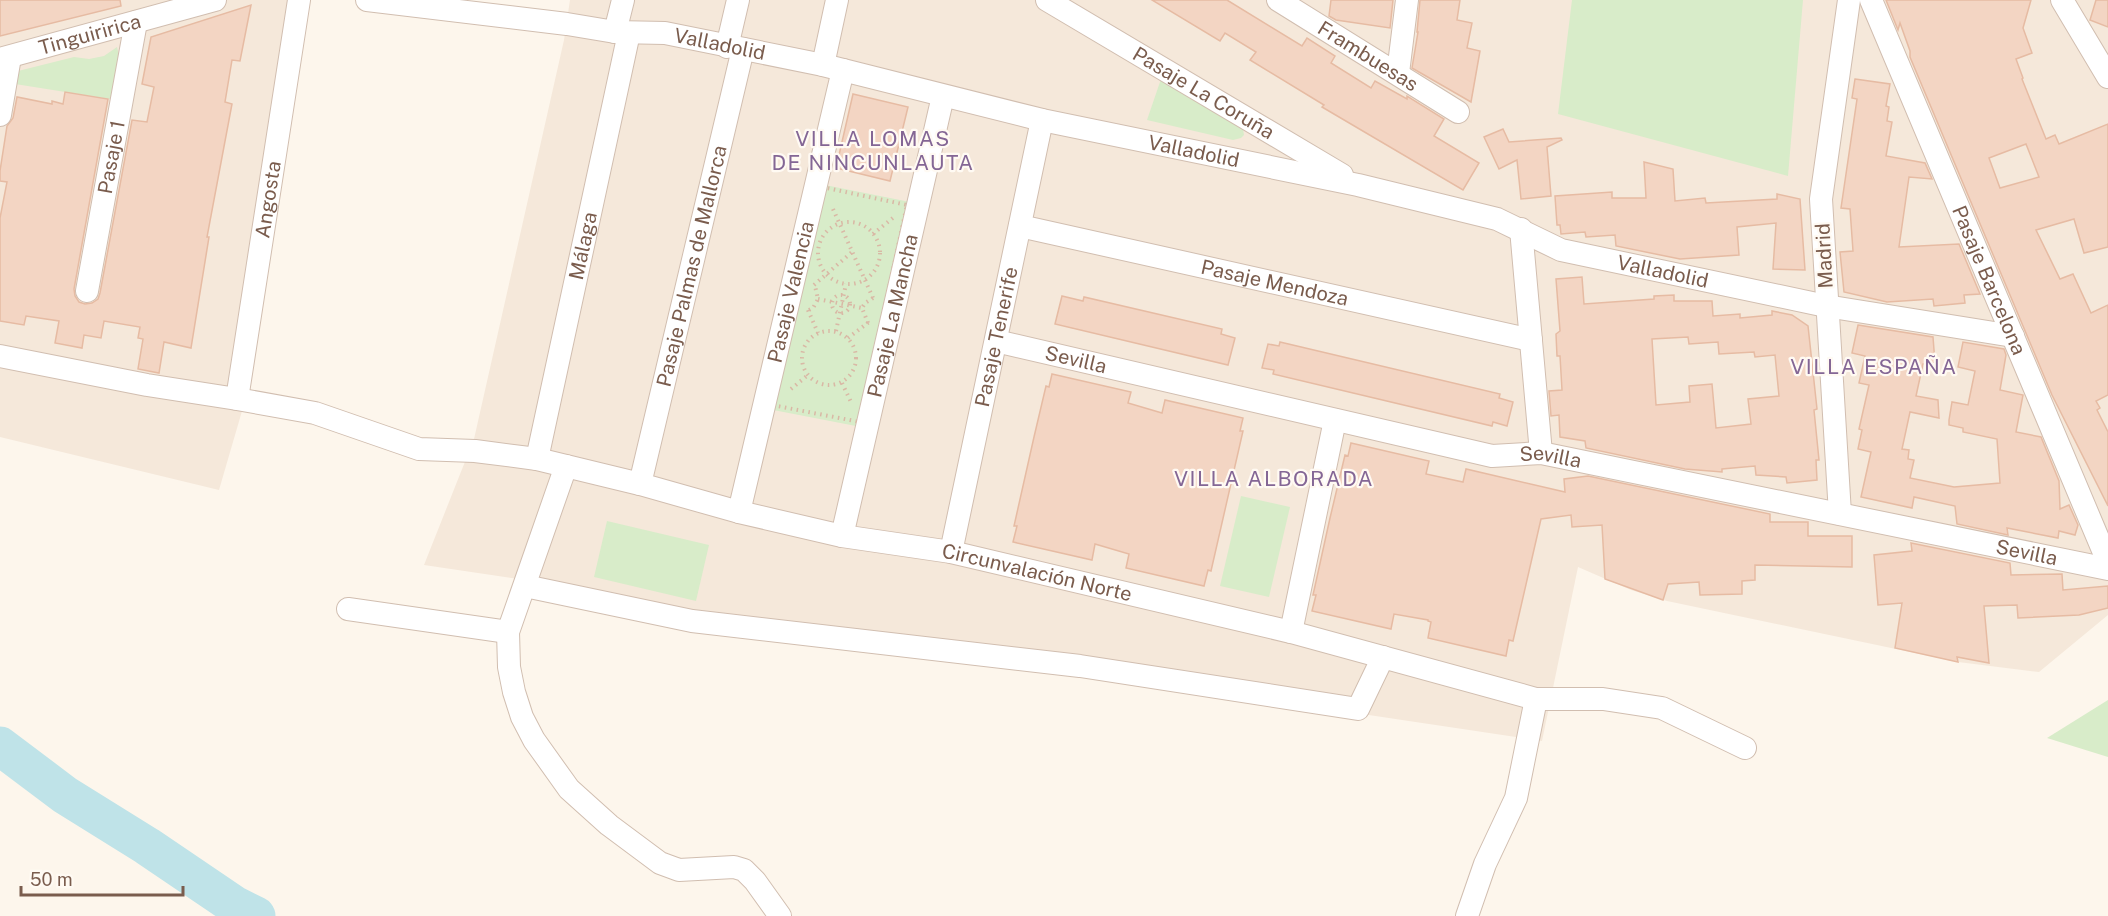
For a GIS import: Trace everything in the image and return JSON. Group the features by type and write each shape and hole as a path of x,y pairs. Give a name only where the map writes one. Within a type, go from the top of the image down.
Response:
{"street":[{"name":"Tinguiririca","path":"5,58 215,0"},
{"name":"Angosta","path":"237,399 299,0"},
{"name":"Valladolid","path":"367,0 622,32 664,33 833,68 1042,120 1358,185 1497,219 1561,250 1826,306 2013,336"},
{"name":"Málaga","path":"537,459 622,32 622,0"},
{"name":"Pasaje Palmas de Mallorca","path":"640,484 735,48 738,0"},
{"name":"Pasaje Valencia","path":"739,512 833,68 837,0"},
{"name":"Pasaje La Coruña","path":"1047,0 1358,185"},
{"path":"1398,73 1407,0"},
{"name":"Madrid","path":"1840,514 1821,199 1849,0"},
{"name":"Pasaje Barcelona","path":"1871,0 2108,562"},
{"path":"2062,0 2108,77"},
{"name":"Frambuesas","path":"1285,2 1458,112"},
{"name":"Pasaje 1","path":"87,291 136,22"},
{"path":"0,115 5,58"},
{"name":"Pasaje La Mancha","path":"842,536 943,96"},
{"name":"Pasaje Tenerife","path":"951,552 1042,120"},
{"name":"Pasaje Mendoza","path":"1020,226 1530,340"},
{"path":"1521,229 1541,453"},
{"name":"Sevilla","path":"996,341 1492,456 1541,453 2108,569"},
{"name":"Circunvalación Norte","path":"0,356 147,385 315,413 419,449 537,459 640,484 739,512 842,536 951,552 1291,633 1536,699 1603,699 1662,708 1745,748"},
{"path":"1291,633 1335,420"},
{"path":"566,466 508,632 509,667 522,717 534,740 569,789 609,825 660,863 678,870 701,871 735,867 744,870 755,881 780,916"},
{"path":"525,586 692,621 1080,666 1358,709 1383,657"},
{"path":"348,609 508,632"},
{"path":"1467,916 1485,864 1516,798 1536,699"}],"path":[{"path":"822,187 907,205 860,422 772,405 822,187"},
{"path":"822,187 826,196"},
{"path":"831,205 880,313 848,338"},
{"path":"839,223 858,223 873,234 880,253 873,272 865,279 846,284 837,282 826,274 819,261 819,243 831,228 839,223"},
{"path":"808,290 852,252"},
{"path":"836,332 846,284"},
{"path":"808,311 813,308 818,299 814,285"},
{"path":"836,297 848,297 849,309 840,313 835,310 833,302 836,297"},
{"path":"862,308 873,298"},
{"path":"818,299 862,308"},
{"path":"862,308 868,323"},
{"path":"827,330 848,338 854,346 855,365 851,374 842,383 825,385 816,382 808,375 801,356 810,338 827,330"}],"shaded area":[{"path":"0,0 304,0 249,387 219,490 0,437"},
{"path":"570,0 2108,0 2108,615 2039,672 1958,662 1667,601 1631,590 1578,567 1542,741 603,600 519,579 424,565 474,439 564,40"}],"green space":[{"path":"1572,0 1803,0 1788,176 1558,114"},
{"path":"117,47 120,59 116,100 15,84 18,71 74,57 89,59 104,56"},
{"path":"1161,79 1243,129 1244,135 1233,140 1147,120"},
{"path":"820,184 910,202 861,427 768,409"},
{"path":"1241,496 1290,507 1269,597 1220,586"},
{"path":"607,521 709,545 696,601 594,577"},
{"path":"2108,700 2108,757 2047,738"}],"building":[{"path":"0,0 120,0 121,6 0,36"},
{"path":"1152,0 1227,0 1302,46 1307,38 1335,56 1331,63 1371,88 1375,81 1407,99 1407,96 1444,119 1434,136 1479,163 1463,190 1322,107 1324,105 1250,60 1256,52 1225,33 1220,41"},
{"path":"1331,0 1393,0 1390,28 1336,20 1329,16"},
{"path":"1420,0 1460,0 1457,20 1472,23 1467,48 1480,51 1471,102 1412,68"},
{"path":"1886,0 2031,0 2023,28 2032,53 2016,59 2046,139 2055,135 2059,144 2108,124 2108,247 2084,253 2074,219 2036,230 2060,279 2073,274 2091,313 2108,305 2108,395 2096,401 2100,408 2097,410 2108,432 2108,506 2052,395 1910,57 1900,23 1898,30","holes":["2026,144 2039,177 2000,188 1989,158"]},
{"path":"2096,0 2108,0 2108,27 2090,20"},
{"path":"251,5 240,61 232,60 225,102 232,104 207,237 209,237 191,348 164,342 159,373 138,369 143,339 138,338 140,327 104,321 101,338 84,335 82,348 55,343 59,321 26,316 24,325 0,321 0,218 7,182 0,181 0,171 7,126 13,118 17,97 52,104 52,101 63,104 65,92 108,99 74,289 79,302 92,303 98,299 100,293 132,120 147,122 154,87 142,84 151,37"},
{"path":"1855,79 1890,84 1886,106 1889,107 1887,121 1892,122 1886,156 1925,163 1932,179 1909,177 1899,247 1959,244 1980,294 1964,295 1965,303 1934,306 1933,299 1887,302 1844,292 1840,252 1853,251 1850,209 1841,208 1857,99 1852,98"},
{"path":"853,94 908,107 890,181 836,168"},
{"path":"1503,129 1509,142 1561,138 1562,140 1547,147 1551,196 1521,199 1517,160 1499,169 1484,137"},
{"path":"1644,162 1673,169 1675,201 1705,198 1706,203 1777,199 1777,194 1800,199 1805,270 1773,269 1776,223 1737,227 1739,255 1680,259 1616,246 1615,235 1586,237 1585,232 1561,234 1560,225 1557,225 1555,196 1612,192 1612,198 1646,198"},
{"path":"1582,277 1584,304 1654,299 1654,296 1674,295 1674,301 1712,301 1713,316 1740,314 1740,318 1772,315 1772,311 1792,315 1808,326 1817,409 1814,410 1819,460 1816,460 1817,480 1787,483 1786,477 1756,475 1755,466 1722,469 1722,472 1685,469 1586,448 1585,441 1560,437 1559,415 1551,416 1549,391 1562,390 1560,356 1557,356 1556,334 1560,331 1556,279","holes":["1688,337 1689,344 1718,342 1719,354 1754,352 1755,357 1775,355 1779,396 1748,399 1751,424 1716,428 1712,384 1689,386 1690,402 1656,405 1652,339"]},
{"path":"1062,296 1083,301 1084,297 1222,329 1221,334 1235,338 1228,365 1055,324"},
{"path":"1858,325 1933,337 1935,363 1923,364 1916,396 1938,400 1939,418 1910,412 1902,449 1909,450 1908,459 1914,460 1910,478 1954,487 2000,483 1997,439 1963,432 1963,428 1949,425 1949,420 1952,402 1968,405 1975,371 1958,367 1963,342 2004,349 2006,355 2000,390 2023,395 2016,432 2041,437 2059,481 2060,509 2069,505 2078,525 2075,535 2059,531 2058,538 2007,528 2008,535 1957,524 1955,506 1914,497 1912,508 1861,497 1871,452 1858,449 1862,430 1859,429 1869,385 1859,383 1865,356 1852,353"},
{"path":"1280,342 1500,394 1499,398 1513,402 1507,426 1493,422 1492,426 1273,374 1274,370 1262,368 1268,344 1279,346"},
{"path":"1052,374 1131,392 1128,403 1162,413 1165,400 1243,418 1240,431 1243,431 1211,571 1208,570 1204,586 1126,568 1129,554 1095,544 1092,560 1013,542 1017,526 1014,526 1034,437 1046,386 1049,387"},
{"path":"1351,443 1429,461 1426,474 1463,482 1466,469 1565,492 1564,479 1588,476 1770,514 1770,522 1808,522 1808,536 1852,536 1852,567 1755,565 1755,580 1742,581 1742,594 1700,595 1699,582 1668,584 1663,600 1605,579 1602,525 1572,527 1571,515 1541,519 1513,641 1509,640 1506,656 1428,638 1431,622 1428,620 1394,614 1391,629 1312,611 1316,595 1313,595 1330,518 1345,455 1348,456"},
{"path":"1911,543 2010,563 2011,575 2062,574 2063,590 2108,586 2108,608 2079,615 2018,618 2017,605 1984,606 1989,663 1957,657 1958,662 1895,648 1902,603 1878,605 1874,555 1912,551"}],"waterway":[{"path":"0,746 65,795 147,846 234,905 256,916"}],"district":[{"name":"VILLA LOMAS DE NINCUNLAUTA","path":"873,150"},
{"name":"VILLA ESPAÑA","path":"1874,366"},
{"name":"VILLA ALBORADA","path":"1274,478"}]}
